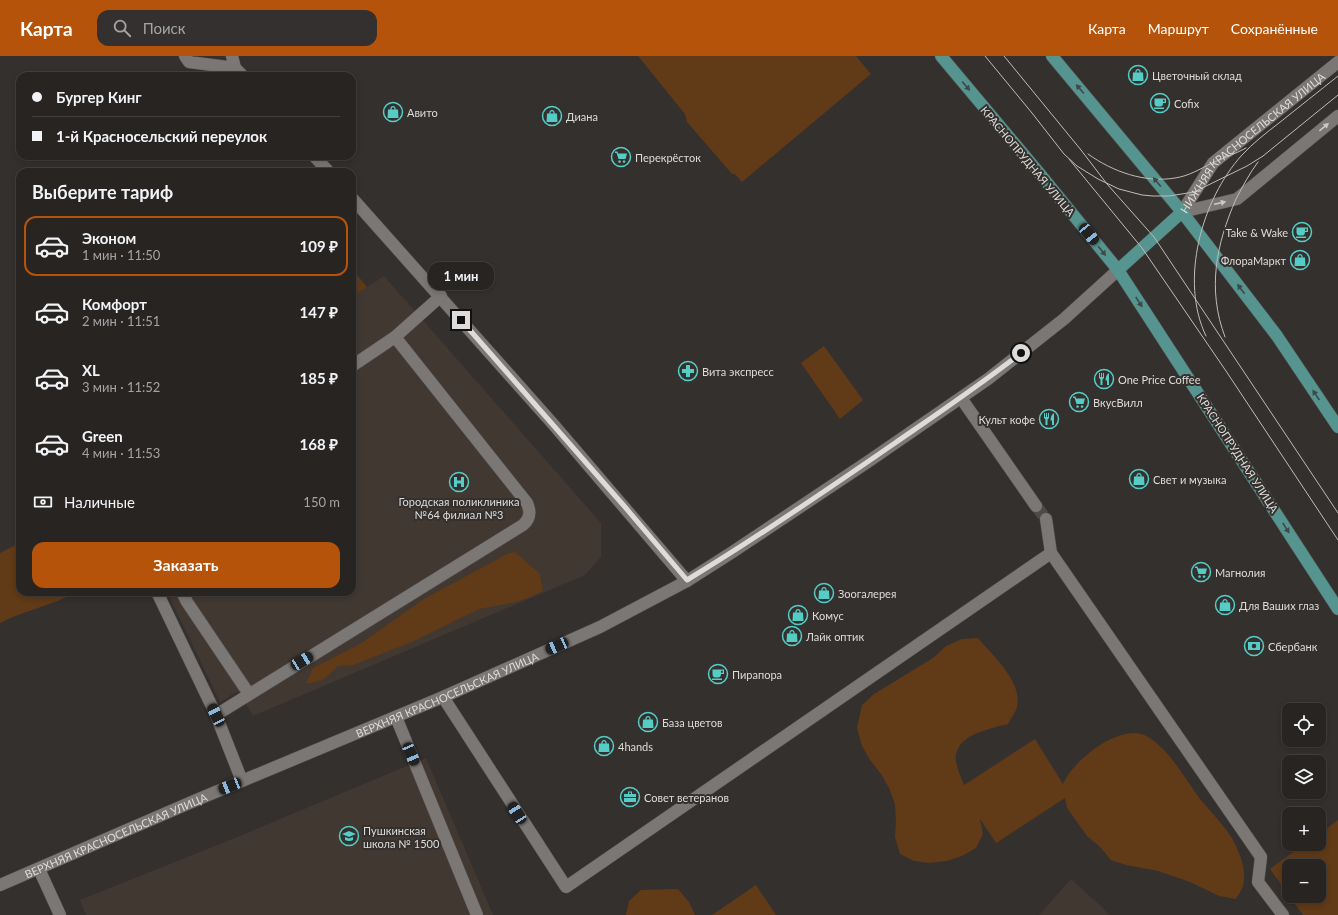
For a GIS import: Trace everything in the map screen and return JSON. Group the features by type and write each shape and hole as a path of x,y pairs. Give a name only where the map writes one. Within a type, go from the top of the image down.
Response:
{"main road":[{"name":"КРАСНОПРУДНАЯ УЛИЦА","path":"941,56 1118,270 1338,609"},
{"path":"1052,56 1182,212 1277,336 1338,427"},
{"path":"1118,270 1182,212"}],"street":[{"path":"184,56 189,62 237,67"},
{"name":"НИЖНЯЯ КРАСНОСЕЛЬСКАЯ УЛИЦА","path":"1182,212 1213,163 1338,62"},
{"name":"НИЖНЯЯ КРАСНОСЕЛЬСКАЯ УЛИЦА","path":"1182,212 1237,199 1338,116"},
{"path":"318,160 325,168"},
{"path":"356,202 441,296 687,580"},
{"name":"ВЕРХНЯЯ КРАСНОСЕЛЬСКАЯ УЛИЦА","path":"0,885 194,801 443,697 600,627 687,580 783,518 988,379 1064,319 1118,270"},
{"path":"356,363 395,337 441,296"},
{"path":"216,715 523,526 528,521 530,509 527,503 395,337"},
{"path":"961,398 1036,506"},
{"path":"1046,519 1051,553 1261,857 1258,882 1283,915"},
{"path":"443,697 566,887 1051,553"},
{"path":"159,596 216,715 242,781"},
{"path":"184,596 249,694"},
{"path":"396,717 477,915"},
{"path":"39,869 60,915"}],"shaded area":[{"path":"638,56 856,56 871,74 742,182 735,174 732,174 687,122 685,114"},
{"path":"356,274 367,287 356,294"},
{"name":"Городская поликлиника №64 филиал №3","path":"384,276 601,523 601,557 585,575 253,716 238,691 220,702 169,596 356,596 356,294"},
{"path":"824,346 863,400 840,419 801,363"},
{"path":"16,545 16,596 69,596 0,623 0,553"},
{"path":"515,552 540,574 543,591 512,603 479,609 412,642 353,665 338,666 323,680 306,684 313,668 360,644 424,599 509,553"},
{"path":"978,638 1006,671 1012,681 1018,700 1016,710 1008,724 977,733 964,741 959,747 956,754 956,761 964,785 1035,739 1063,784 1068,775 1087,755 1112,738 1125,734 1138,733 1148,737 1163,749 1177,765 1200,799 1217,818 1236,845 1243,865 1244,882 1236,899 1219,896 1190,882 1158,871 1126,865 1111,860 1100,847 1087,836 1067,808 1065,798 996,843 980,819 983,834 976,848 962,856 947,861 929,863 914,861 900,854 895,837 895,804 889,788 862,746 857,728 862,705 874,694 933,658 946,646 962,639"},
{"name":"Пушкинская школа № 1500","path":"426,758 493,915 86,915 80,900 235,838"},
{"path":"1338,820 1338,915 1303,915 1294,903 1326,903 1326,859 1284,859 1294,851 1326,851 1326,829"},
{"path":"1282,860 1282,885 1270,869"},
{"path":"1071,879 1105,910 1110,915 1039,915"},
{"path":"756,885 776,915 712,915"},
{"path":"678,889 689,902 695,915 626,915 629,901 641,890"}],"tunnel":[{"path":"1036,506 1046,519"}],"tram line":[{"path":"985,56 1064,154 1077,166 1098,179 1119,189 1142,195 1169,196 1194,192 1247,166 1263,156 1338,95"},
{"path":"1004,56 1107,184 1154,237 1338,513"},
{"path":"1206,336 1198,314 1195,290 1195,266 1199,241 1206,217 1216,194 1228,173 1251,146 1264,134 1338,76"},
{"path":"1088,154 1108,166 1130,175 1152,179 1164,179 1190,174 1246,148"},
{"path":"1069,159 1142,248 1338,540"},
{"path":"1225,337 1219,319 1216,302 1215,284 1219,250 1223,233 1236,199 1258,162"}],"place":[{"name":"Цветочный склад","path":"1138,75"},
{"name":"Cofix","path":"1160,103"},
{"name":"Авито","path":"393,112"},
{"name":"Диана","path":"552,116"},
{"name":"Перекрёсток","path":"621,157"},
{"name":"Take & Wake","path":"1302,232"},
{"name":"ФлораМаркт","path":"1300,260"},
{"name":"Вита экспресс","path":"688,371"},
{"name":"One Price Coffee","path":"1104,379"},
{"name":"ВкусВилл","path":"1079,402"},
{"name":"Культ кофе","path":"1049,419"},
{"name":"Свет и музыка","path":"1139,479"},
{"name":"Городская поликлиника №64 филиал №3","path":"459,482"},
{"name":"Магнолия","path":"1201,572"},
{"name":"Зоогалерея","path":"824,593"},
{"name":"Для Ваших глаз","path":"1225,605"},
{"name":"Комус","path":"798,615"},
{"name":"Лайк оптик","path":"792,636"},
{"name":"Сбербанк","path":"1254,646"},
{"name":"Пирапора","path":"718,674"},
{"name":"База цветов","path":"648,722"},
{"name":"4hands","path":"604,746"},
{"name":"Совет ветеранов","path":"630,797"},
{"name":"Пушкинская школа № 1500","path":"349,836"}],"route":[{"path":"461,320 553,424 687,580 731,553 869,461 988,379 1021,353"}]}
